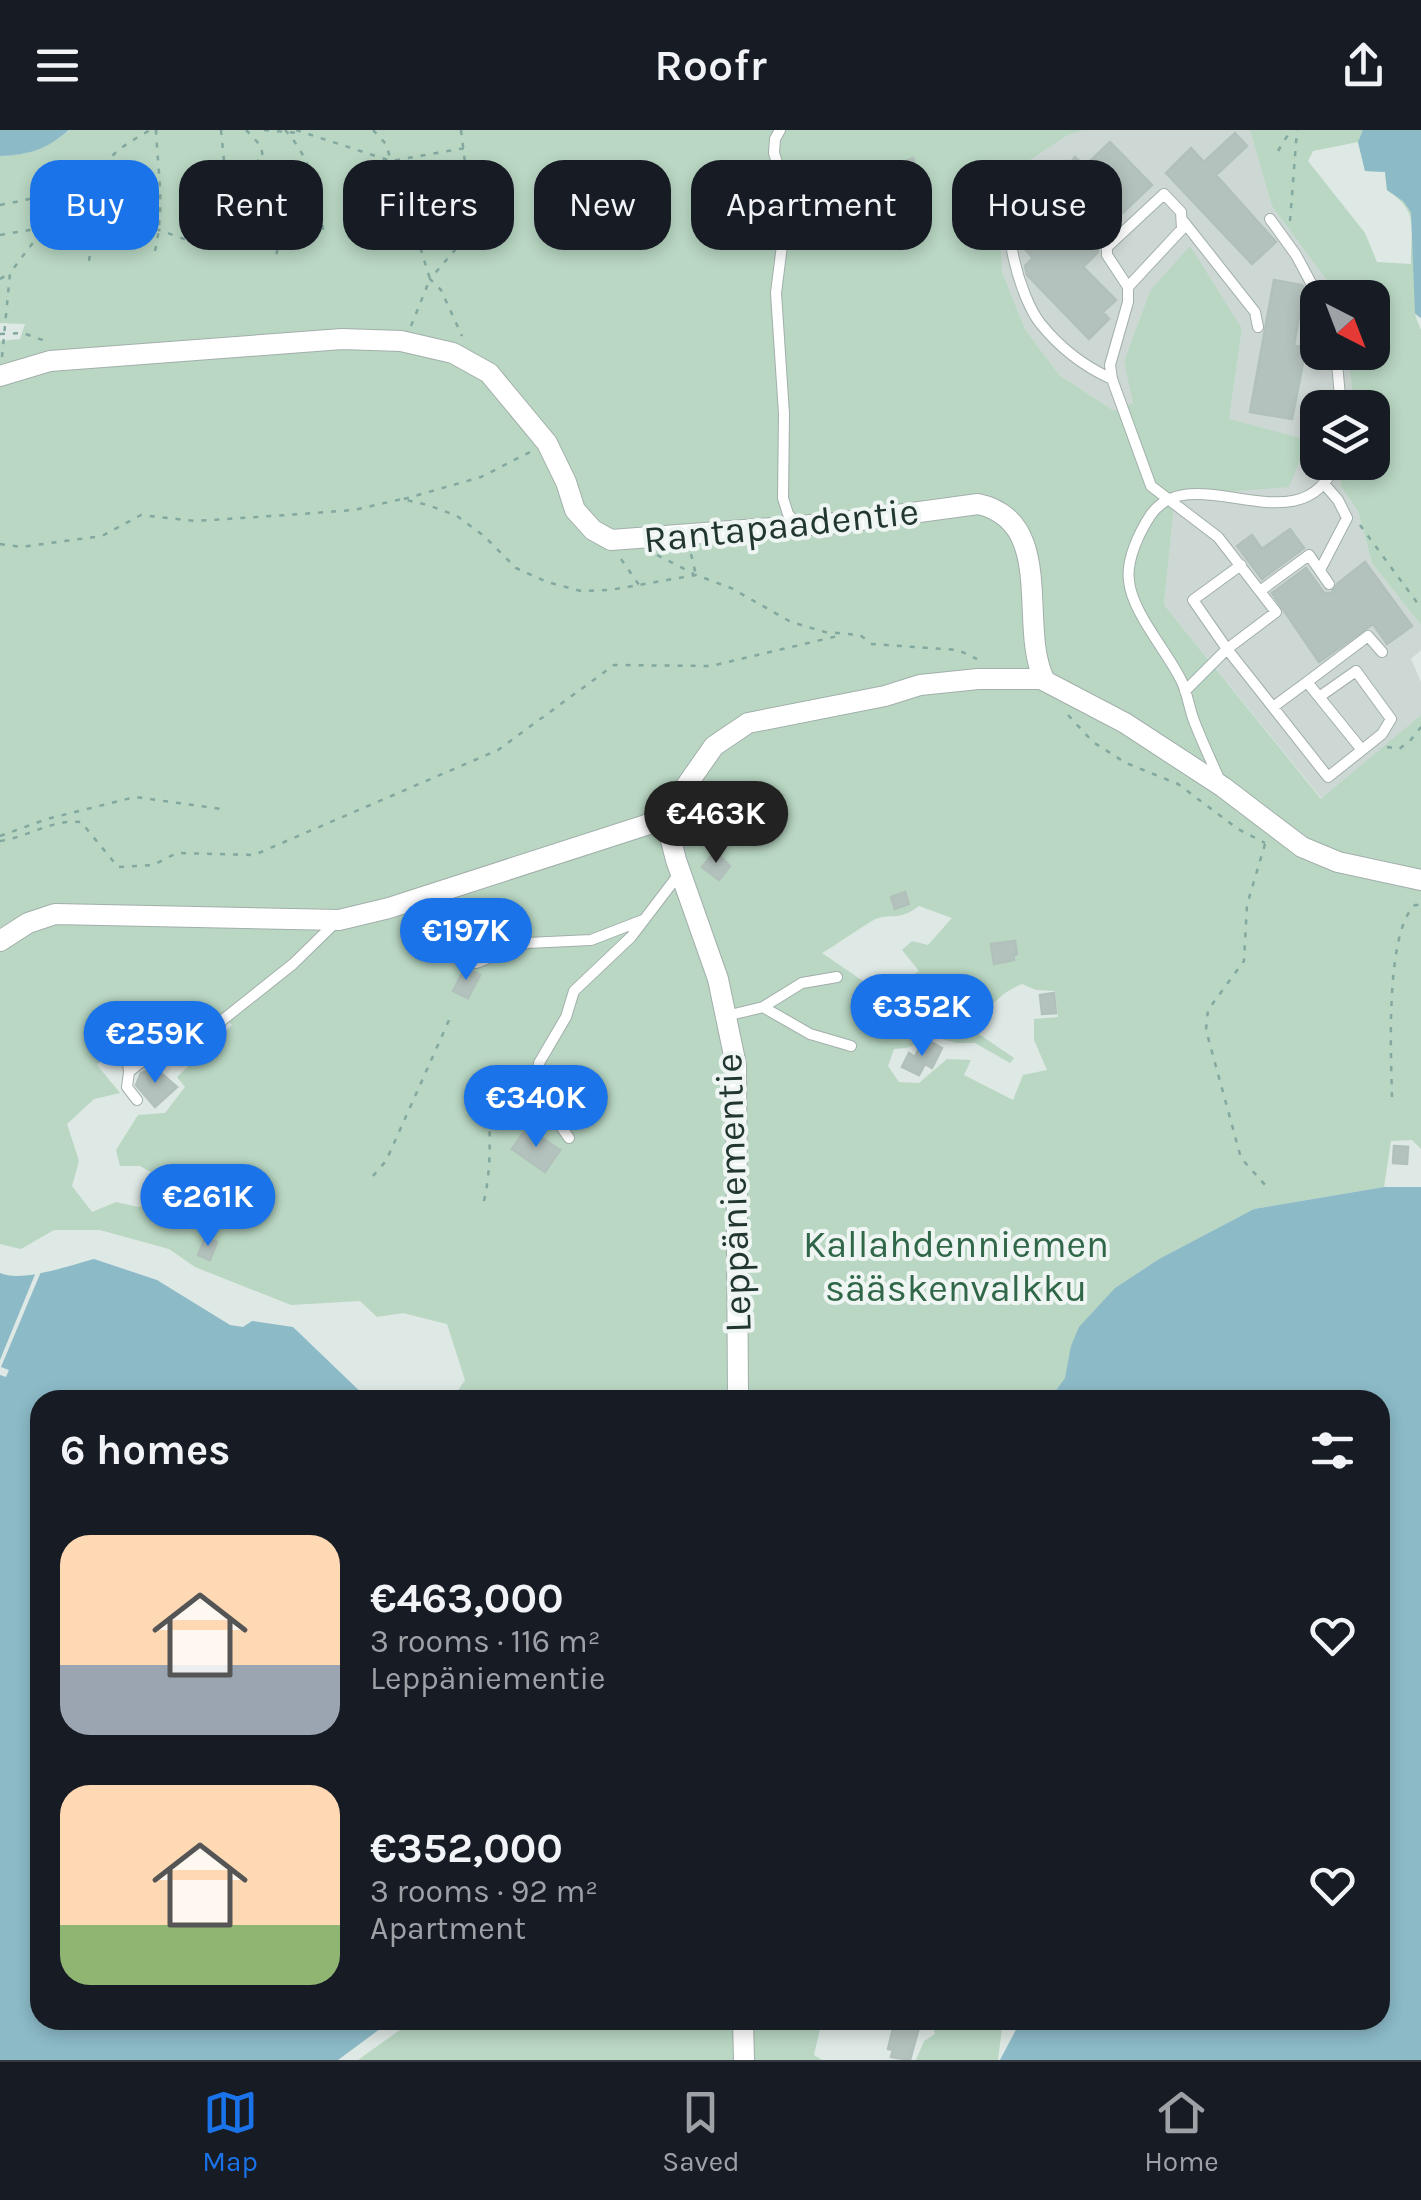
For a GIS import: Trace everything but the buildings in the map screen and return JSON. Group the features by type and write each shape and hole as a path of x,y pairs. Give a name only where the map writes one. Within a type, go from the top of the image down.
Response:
{"street":[{"name":"Rantapaadentie","path":"1,376 50,361 342,339 400,342 453,353 489,373 546,443 576,510 593,530 619,540 798,526 978,504 996,508 1019,533 1025,552 1034,589 1037,665 1044,679"},
{"path":"0,941 55,914 339,920 388,908 665,816 714,746 748,723 885,696 920,685 978,679 1044,679 1125,724 1223,787 1302,847 1338,862 1421,880"},
{"name":"Leppäniementie","path":"665,816 680,872 718,979 736,1066 738,1390"},
{"path":"743,2030 744,2060"}],"lane":[{"path":"776,160 775,139 780,130"},
{"path":"1185,691 1227,649 1276,612 1218,538 1150,486 1112,379 1110,365 1128,302 1128,287 1107,247 1164,194 1256,312 1258,327"},
{"path":"1270,219 1309,280"},
{"path":"1128,287 1168,246 1184,222"},
{"path":"781,250 776,293 784,414 783,498 788,514 798,526"},
{"path":"1013,250 1021,291 1038,320 1065,351 1112,379"},
{"path":"1223,787 1185,691 1129,582 1134,548 1151,514 1166,500 1231,496 1257,503 1298,500 1319,492 1328,480"},
{"path":"1320,570 1347,518 1325,486"},
{"path":"1260,591 1309,555 1329,584"},
{"path":"1240,565 1193,600 1328,778 1372,741 1391,719 1356,671 1320,697"},
{"path":"1273,707 1368,636 1382,652"},
{"path":"1307,682 1362,750"},
{"path":"570,1138 542,1099 536,1082 539,1063 566,1017 574,991 644,920 680,872"},
{"path":"129,1072 140,1062 179,1051 210,1030 266,988 339,920"},
{"path":"476,963 527,943 591,940 644,920"},
{"path":"725,1017 763,1007 802,983 837,977"},
{"path":"763,1007 810,1034 851,1046"},
{"path":"126,1044 127,1088 137,1100"}],"path":[{"path":"107,160 120,146 153,130 162,170 156,251"},
{"path":"221,130 224,160"},
{"path":"246,130 260,146 264,160"},
{"path":"264,130 297,131 388,160"},
{"path":"373,130 386,144 391,160"},
{"path":"461,130 466,160"},
{"path":"1278,151 1294,130"},
{"path":"1287,242 1294,130"},
{"path":"287,132 305,160"},
{"path":"397,160 465,148"},
{"path":"0,205 30,199"},
{"path":"160,229 179,237"},
{"path":"0,235 30,230"},
{"path":"0,279 10,273 30,243"},
{"path":"88,261 90,250"},
{"path":"276,257 277,250"},
{"path":"421,250 430,279 441,290 474,365"},
{"path":"400,342 417,314 430,279 455,250"},
{"path":"1,376 10,273"},
{"path":"2,334 23,333 45,340 75,359"},
{"path":"0,544 21,547 102,536 141,515 195,521 354,510 481,477 546,443"},
{"path":"402,499 457,516 516,568 581,591 696,575"},
{"path":"1347,518 1355,518 1421,608"},
{"path":"680,536 692,555 696,575"},
{"path":"619,540 640,585"},
{"path":"619,540 731,588 791,622 825,632 860,635 872,644 958,650 992,664"},
{"path":"0,838 20,838 63,820 80,822 118,867 153,865 177,853 254,856 498,750 614,665 711,666 848,634"},
{"path":"1372,741 1398,749 1421,728"},
{"path":"0,838 48,818 136,797 222,809"},
{"path":"1266,1186 1241,1158 1206,1030 1208,1010 1244,961 1247,905 1270,823"},
{"path":"1392,1097 1396,954 1406,913 1421,905"},
{"path":"373,1176 386,1160 450,1018"},
{"path":"484,1201 490,1123 487,1067"}],"shaded area":[{"path":"1085,130 1250,130 1272,206 1326,280 1300,280 1300,370 1350,370 1352,390 1300,390 1300,480 1342,480 1340,485 1358,511 1372,563 1421,625 1421,650 1411,659 1421,682 1421,715 1322,799 1164,605 1175,496 1229,419 1242,329 1150,291 1124,361 1134,403 1115,412 1059,375 1025,329 1002,272 1001,250 1122,250 1122,160 1030,160 1068,135"}],"green space":[{"name":"Kallahdenniemen sääskenvalkku","path":"70,130 1085,130 1068,135 1030,160 952,160 952,250 1001,250 1002,272 1025,329 1059,375 1114,411 1133,403 1124,361 1150,291 1190,246 1242,329 1229,419 1300,438 1300,460 1289,487 1175,496 1164,605 1321,799 1421,715 1421,1149 1412,1140 1391,1141 1384,1187 1254,1209 1159,1259 1115,1288 1061,1390 458,1390 465,1380 447,1324 403,1313 377,1317 360,1301 291,1305 195,1267 169,1249 100,1230 54,1230 21,1249 0,1244 0,341 20,339 25,324 0,323 0,156 29,152","holes":["919,906 952,918 928,945 912,941 902,950 919,971 888,991 863,981 822,953 872,921 905,914","1022,984 1055,991 1058,1017 1034,1019 1034,1040 1047,1070 1023,1075 1013,1100 964,1075 971,1060 947,1059 919,1083 899,1082 888,1066 894,1049 935,1037 975,1043 1010,1063 1014,1058 976,1032 984,1016 1006,992","219,1014 232,1025 177,1077 185,1087 165,1113 138,1115 116,1150 120,1166 140,1166 173,1185 166,1198 138,1207 116,1202 92,1212 72,1186 79,1161 67,1124 94,1099 120,1093 97,1065 121,1038 163,1045 183,1038"]},
{"path":"1250,130 1421,130 1421,318 1415,315 1421,330 1421,625 1372,563 1358,511 1340,485 1342,480 1390,480 1390,390 1352,390 1350,370 1390,370 1390,280 1326,280 1272,206","holes":["1358,142 1365,171 1385,172 1387,190 1409,214 1411,264 1377,262 1365,233 1308,161 1313,151"]},
{"path":"400,2030 820,2030 814,2055 822,2060 358,2060"},
{"path":"934,2030 1002,2030 998,2060 916,2060 924,2041 935,2034"}],"water":[{"path":"0,130 69,130 38,150 0,156"},
{"path":"1363,130 1421,130 1421,318 1415,313 1411,212 1387,190 1385,172 1365,171 1358,142"},
{"path":"1384,1187 1421,1187 1421,2060 1000,2060 1016,2030 1390,2030 1390,1390 1056,1390 1065,1378 1079,1327 1115,1288 1159,1259 1254,1209"},
{"path":"94,1259 157,1280 230,1325 243,1327 252,1321 293,1327 359,1390 30,1390 30,2030 378,2030 338,2060 0,2060 0,1273 21,1276"}],"pier":[{"path":"38,1267 43,1267 1,1367 9,1370 6,1377 0,1375 0,1360"}]}
